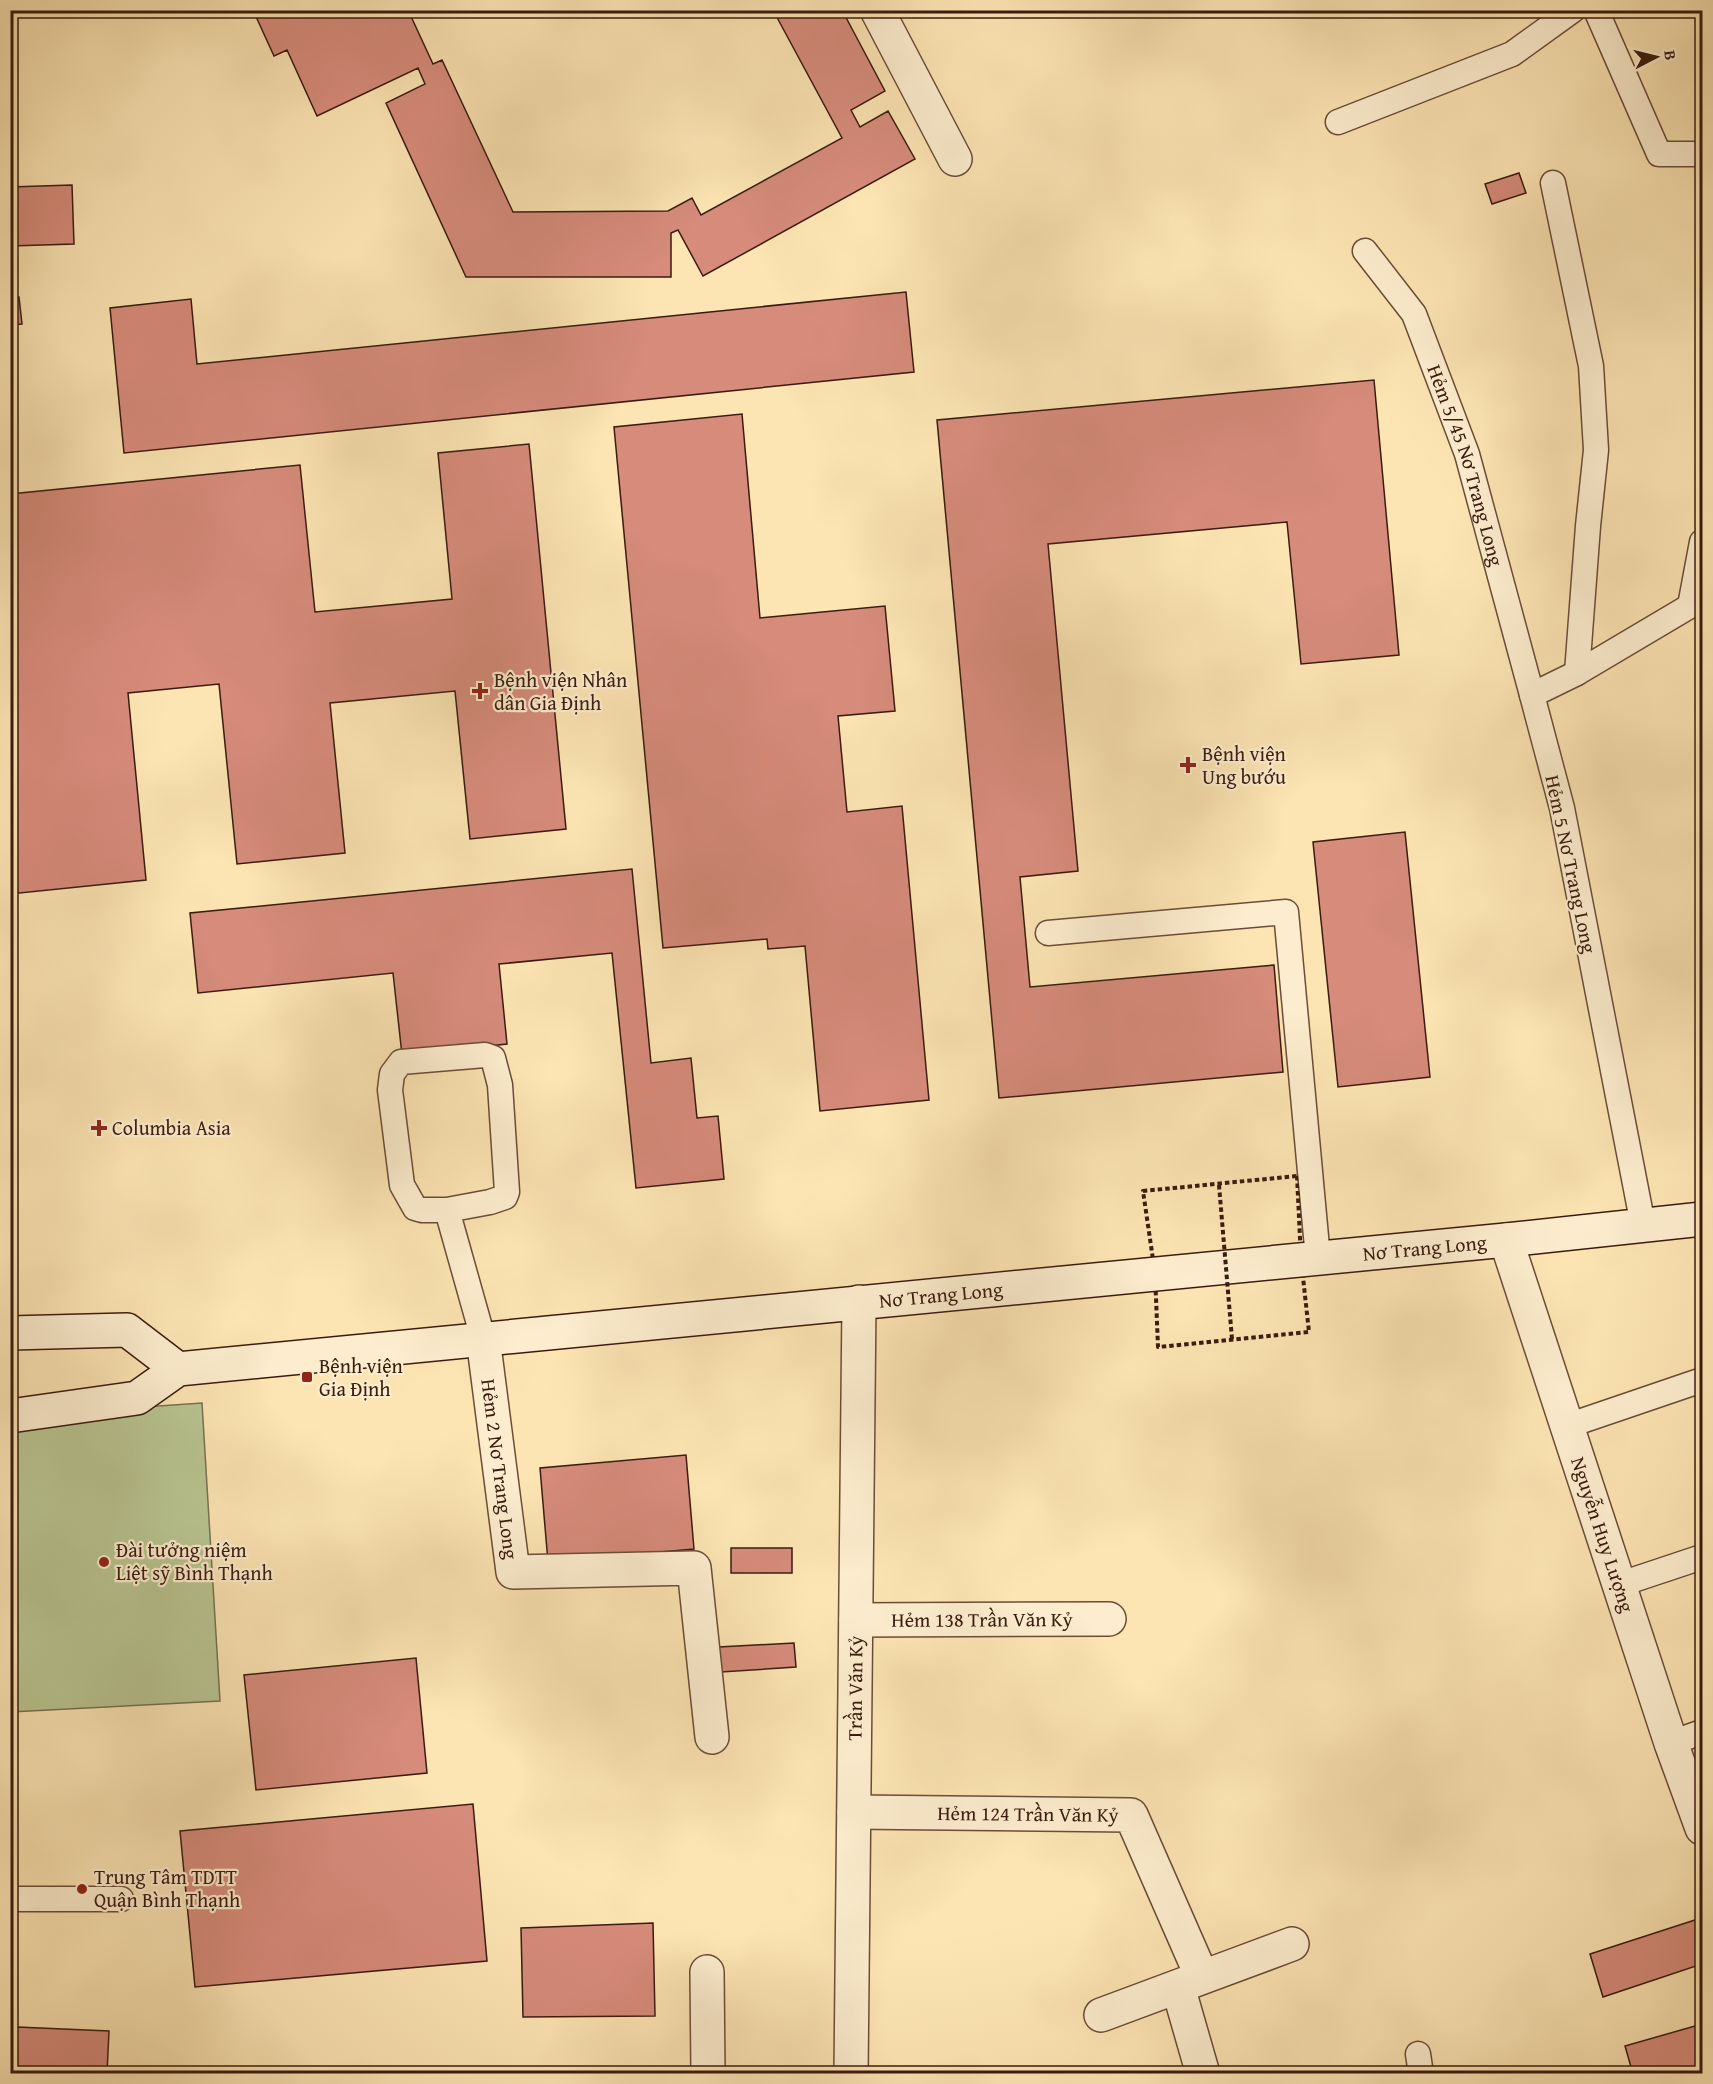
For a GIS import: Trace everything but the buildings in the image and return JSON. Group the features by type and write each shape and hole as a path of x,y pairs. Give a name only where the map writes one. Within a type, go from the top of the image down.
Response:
{"street":[{"path":"877,10 955,159"},
{"name":"Nơ Trang Long","path":"10,1416 137,1398 178,1369 1702,1219"},
{"name":"Nguyễn Huy Lượng","path":"1506,1240 1618,1585 1702,1828"},
{"name":"Trần Văn Kỷ","path":"851,2073 860,1302"},
{"path":"10,1334 127,1330 178,1369"},
{"name":"Hẻm 2 Nơ Trang Long","path":"483,1338 513,1572 694,1568 712,1737"},
{"name":"Hẻm 138 Trần Văn Kỷ","path":"856,1620 1109,1619"},
{"name":"Hẻm 124 Trần Văn Kỷ","path":"854,1812 1131,1815 1190,1982"},
{"path":"1101,2015 1292,1944"},
{"path":"707,1972 708,2073"},
{"path":"1190,1982 1203,2073"}],"lane":[{"path":"1338,122 1512,54 1573,10"},
{"path":"1596,10 1659,154 1702,154"},
{"path":"1554,183 1591,366 1596,450 1577,673"},
{"name":"Hẻm 5/45 Nơ Trang Long","path":"1365,251 1414,314 1467,454 1532,695"},
{"path":"1532,695 1577,673 1696,604 1702,542"},
{"name":"Hẻm 5 Nơ Trang Long","path":"1532,695 1562,808 1643,1225"},
{"path":"1048,933 1286,912 1318,1258"},
{"path":"486,1054 493,1058 500,1085 507,1192 505,1197 490,1202 447,1210 415,1208 402,1185 390,1090 392,1074 400,1062 486,1054"},
{"path":"447,1210 483,1338"},
{"path":"1567,1426 1702,1380"},
{"path":"1618,1585 1702,1557"},
{"path":"1671,1743 1702,1732"},
{"path":"10,1899 121,1899"}],"path":[{"path":"1232,1339 1219,1185 1143,1191 1155,1273 1158,1347 1309,1332"}],"green space":[{"path":"202,1403 220,1701 11,1712 11,1416"}],"place":[{"name":"Bệnh viện Nhân dân Gia Định","path":"480,691"},
{"name":"Bệnh viện Ung bướu","path":"1188,765"},
{"name":"Columbia Asia","path":"99,1128"},
{"name":"Bệnh viện Gia Định","path":"307,1377"},
{"name":"Đài tưởng niệm Liệt sỹ Bình Thạnh","path":"104,1562"},
{"name":"Trung Tâm TDTT Quận Bình Thạnh","path":"82,1889"}]}
